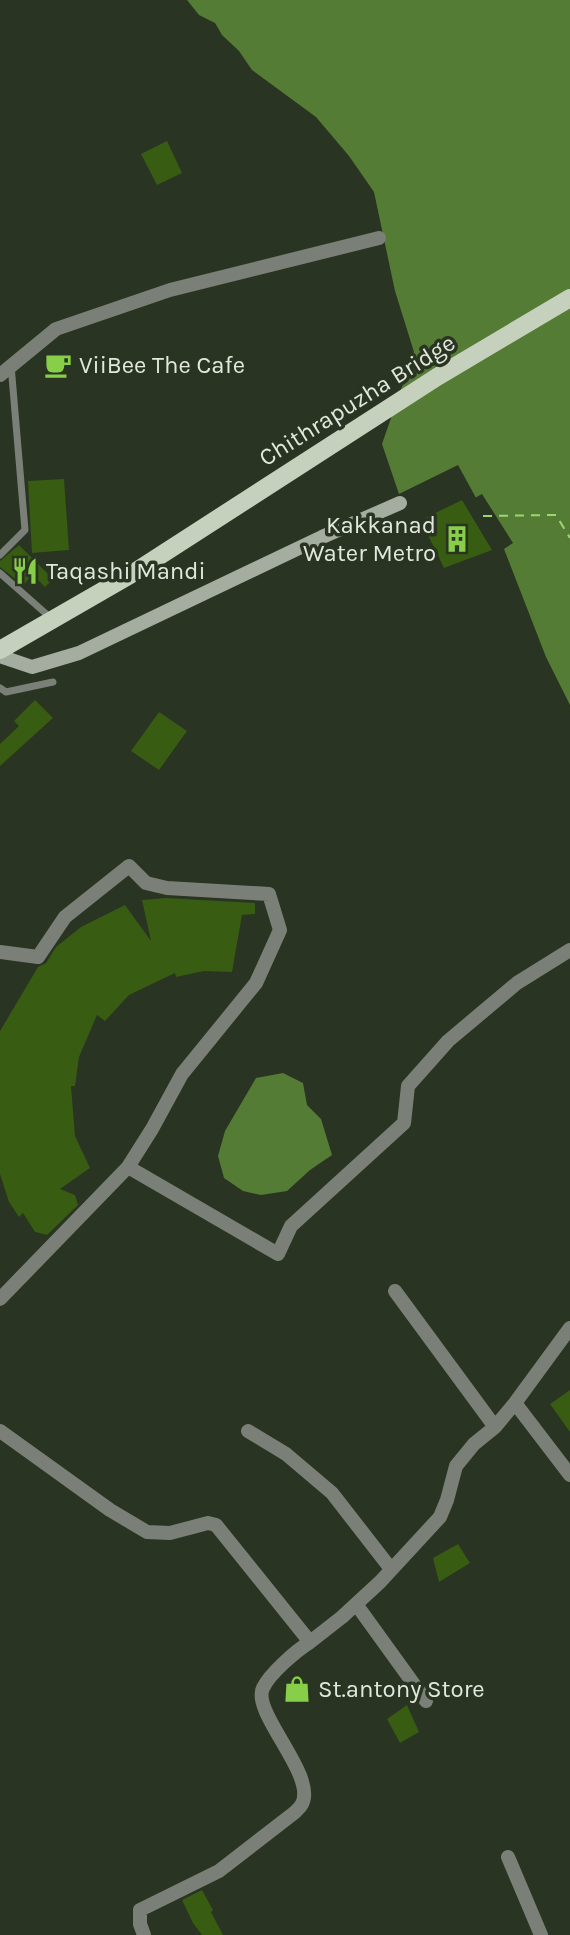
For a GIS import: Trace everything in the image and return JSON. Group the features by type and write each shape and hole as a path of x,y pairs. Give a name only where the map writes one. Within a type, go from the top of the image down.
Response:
{"main road":[{"name":"Chithrapuzha Bridge","path":"0,653 173,547 437,377 570,298"}],"street":[{"path":"0,374 56,329 170,290 379,237"},
{"path":"0,653 32,667 79,653 321,537 400,503"},
{"path":"0,952 38,957 65,917 129,866 146,883 167,888 269,894 280,930 256,983 182,1074 128,1167 0,1298"},
{"path":"128,1167 278,1254 290,1226 404,1124 408,1086 448,1041 517,983 570,950"},
{"path":"395,1291 495,1427"},
{"path":"144,1935 140,1924 140,1910 219,1871 302,1804 304,1790 261,1700 262,1689 284,1665 356,1604 440,1517 456,1466 515,1403 570,1328"},
{"path":"515,1403 570,1475"},
{"path":"0,1431 110,1510 147,1532 170,1534 208,1523 216,1525 310,1642"},
{"path":"248,1432 286,1454 332,1493 391,1569"},
{"path":"356,1604 426,1701"},
{"path":"508,1857 541,1935"}],"lane":[{"path":"0,555 25,530 11,364"},
{"path":"0,573 52,620"},
{"path":"0,688 6,692 53,682"}],"shaded area":[{"path":"187,0 570,0 570,705 546,657 504,549 458,465 399,494 382,444 414,352 395,291 374,192 349,156 316,117 252,70 215,23 199,15"},
{"path":"283,1073 303,1083 307,1105 321,1119 332,1155 287,1191 261,1195 243,1191 224,1178 218,1156 225,1131 256,1078"}],"pier":[{"path":"482,494 513,543 501,551 473,499"}],"building":[{"path":"167,141 182,173 157,185 141,154"},
{"path":"64,479 69,550 32,553 28,481"},
{"name":"Kakkanad Water Metro","path":"462,500 492,550 444,568 424,527 425,518"},
{"path":"19,545 53,579 45,587 33,575 23,585 0,567 0,561"},
{"path":"35,700 53,718 0,766 0,744 19,726 14,721"},
{"path":"159,712 187,731 159,770 131,751"},
{"path":"166,898 255,903 255,914 242,915 232,972 204,971 176,977 175,973 129,995 105,1021 97,1015 79,1057 75,1086 71,1086 75,1136 90,1168 60,1189 75,1195 78,1205 47,1235 35,1232 23,1213 19,1217 9,1202 0,1174 0,1031 38,967 46,963 56,947 81,927 125,905 151,941 142,900"},
{"path":"570,1390 570,1432 550,1404"},
{"path":"458,1544 470,1563 439,1582 433,1558"},
{"path":"407,1705 419,1732 400,1743 387,1719"},
{"path":"202,1890 223,1935 202,1935 182,1900"}],"ferry route":[{"path":"483,516 556,515 570,538"}],"place":[{"name":"ViiBee The Cafe","path":"58,365"},
{"name":"Kakkanad Water Metro","path":"457,539"},
{"name":"Taqashi Mandi","path":"25,571"},
{"name":"St.antony Store","path":"297,1689"}]}
